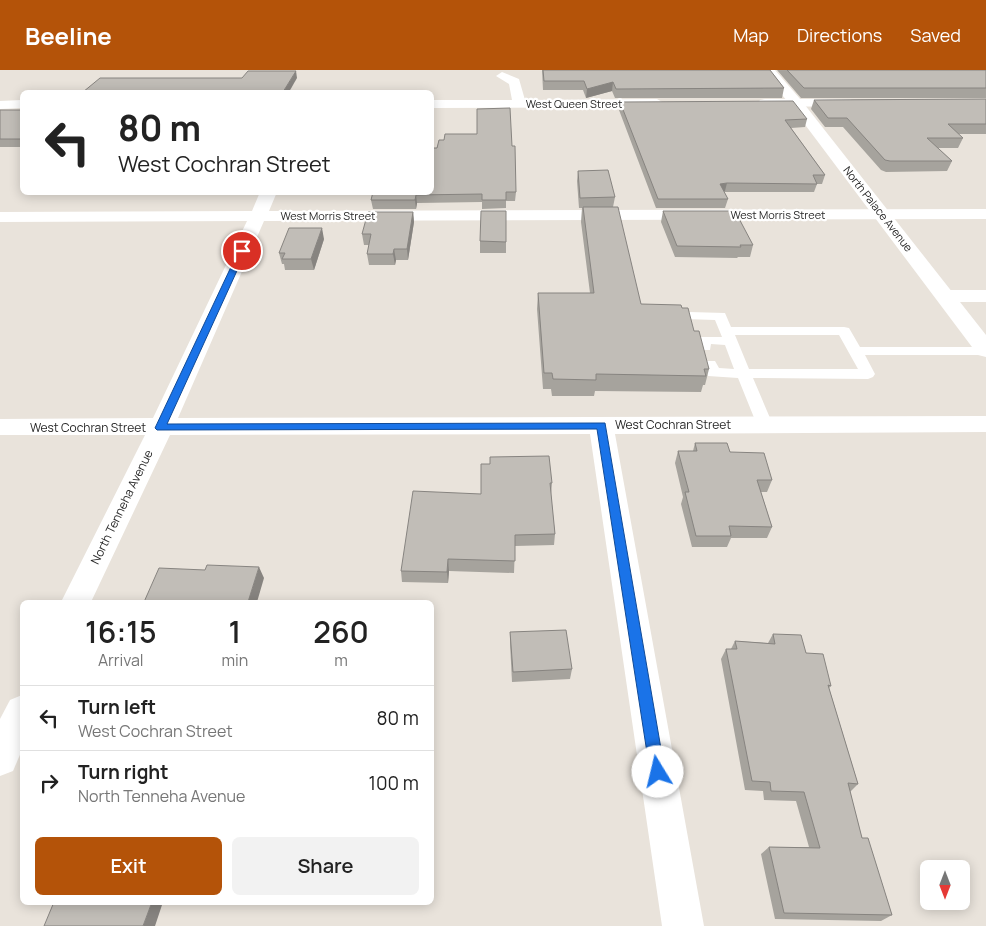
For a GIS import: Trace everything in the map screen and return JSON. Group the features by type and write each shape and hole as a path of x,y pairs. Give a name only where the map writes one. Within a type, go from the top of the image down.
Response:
{"street":[{"name":"North Palace Avenue","path":"768,70 883,214 986,351"},
{"path":"499,104 498,82 502,73 515,82 519,104"},
{"name":"West Queen Street","path":"434,104 668,103"},
{"path":"747,103 866,103"},
{"path":"0,104 20,104"},
{"name":"North Tenneha Avenue","path":"77,600 160,428 268,195"},
{"name":"West Morris Street","path":"0,217 986,214"},
{"path":"945,296 986,296"},
{"name":"West Cochran Street","path":"0,427 986,424"},
{"path":"601,426 683,926"},
{"path":"0,758 20,716"}],"lane":[{"path":"689,316 720,316 765,425"},
{"path":"705,347 703,340 728,336 844,331 868,374 713,373 710,364"},
{"path":"855,351 986,351"}],"building":[{"path":"543,70 770,70 784,88 616,89 613,82 587,89 584,81 544,81"},
{"path":"787,70 986,70 986,88 804,88"},
{"path":"248,71 296,71 284,90 85,90 100,78 242,78"},
{"path":"986,99 986,124 948,124 963,138 927,138 952,161 885,160 847,118 828,118 814,100"},
{"path":"793,101 807,119 785,120 825,175 813,175 817,184 720,184 728,199 658,199 620,102"},
{"path":"510,108 512,146 515,146 516,192 506,192 506,200 482,200 482,194 434,195 434,148 437,148 439,140 444,140 445,134 477,134 477,109"},
{"path":"0,110 20,110 20,139 0,139"},
{"path":"608,170 615,197 580,198 578,171"},
{"path":"372,195 416,195 415,200 371,200"},
{"path":"583,207 618,207 641,304 681,305 682,308 688,308 694,331 699,331 709,369 704,369 706,376 596,374 596,380 553,379 552,373 544,373 538,293 594,293"},
{"path":"481,211 506,211 506,242 480,241"},
{"path":"663,211 735,211 753,245 740,245 741,247 677,246"},
{"path":"368,212 413,212 407,249 394,249 393,254 367,254 371,234 362,234"},
{"path":"289,228 322,228 311,259 282,259 285,253 279,253"},
{"path":"695,443 727,443 730,452 764,453 772,480 757,480 772,527 729,526 731,536 696,536 685,492 689,492 678,451 697,451"},
{"path":"549,456 555,534 515,535 515,561 448,559 447,572 401,571 413,491 481,494 481,464 490,464 490,457"},
{"path":"207,565 259,567 249,600 145,600 159,568 205,570"},
{"path":"566,630 572,669 513,672 510,632"},
{"path":"773,634 801,635 806,653 823,654 831,686 828,685 858,784 848,783 862,838 868,838 892,915 784,913 769,847 820,848 804,792 771,791 770,782 752,781 726,649 737,649 735,641 775,644"},
{"path":"53,905 151,905 143,926 44,926"}],"route":[{"path":"242,251 160,428 601,426 658,772"}]}
